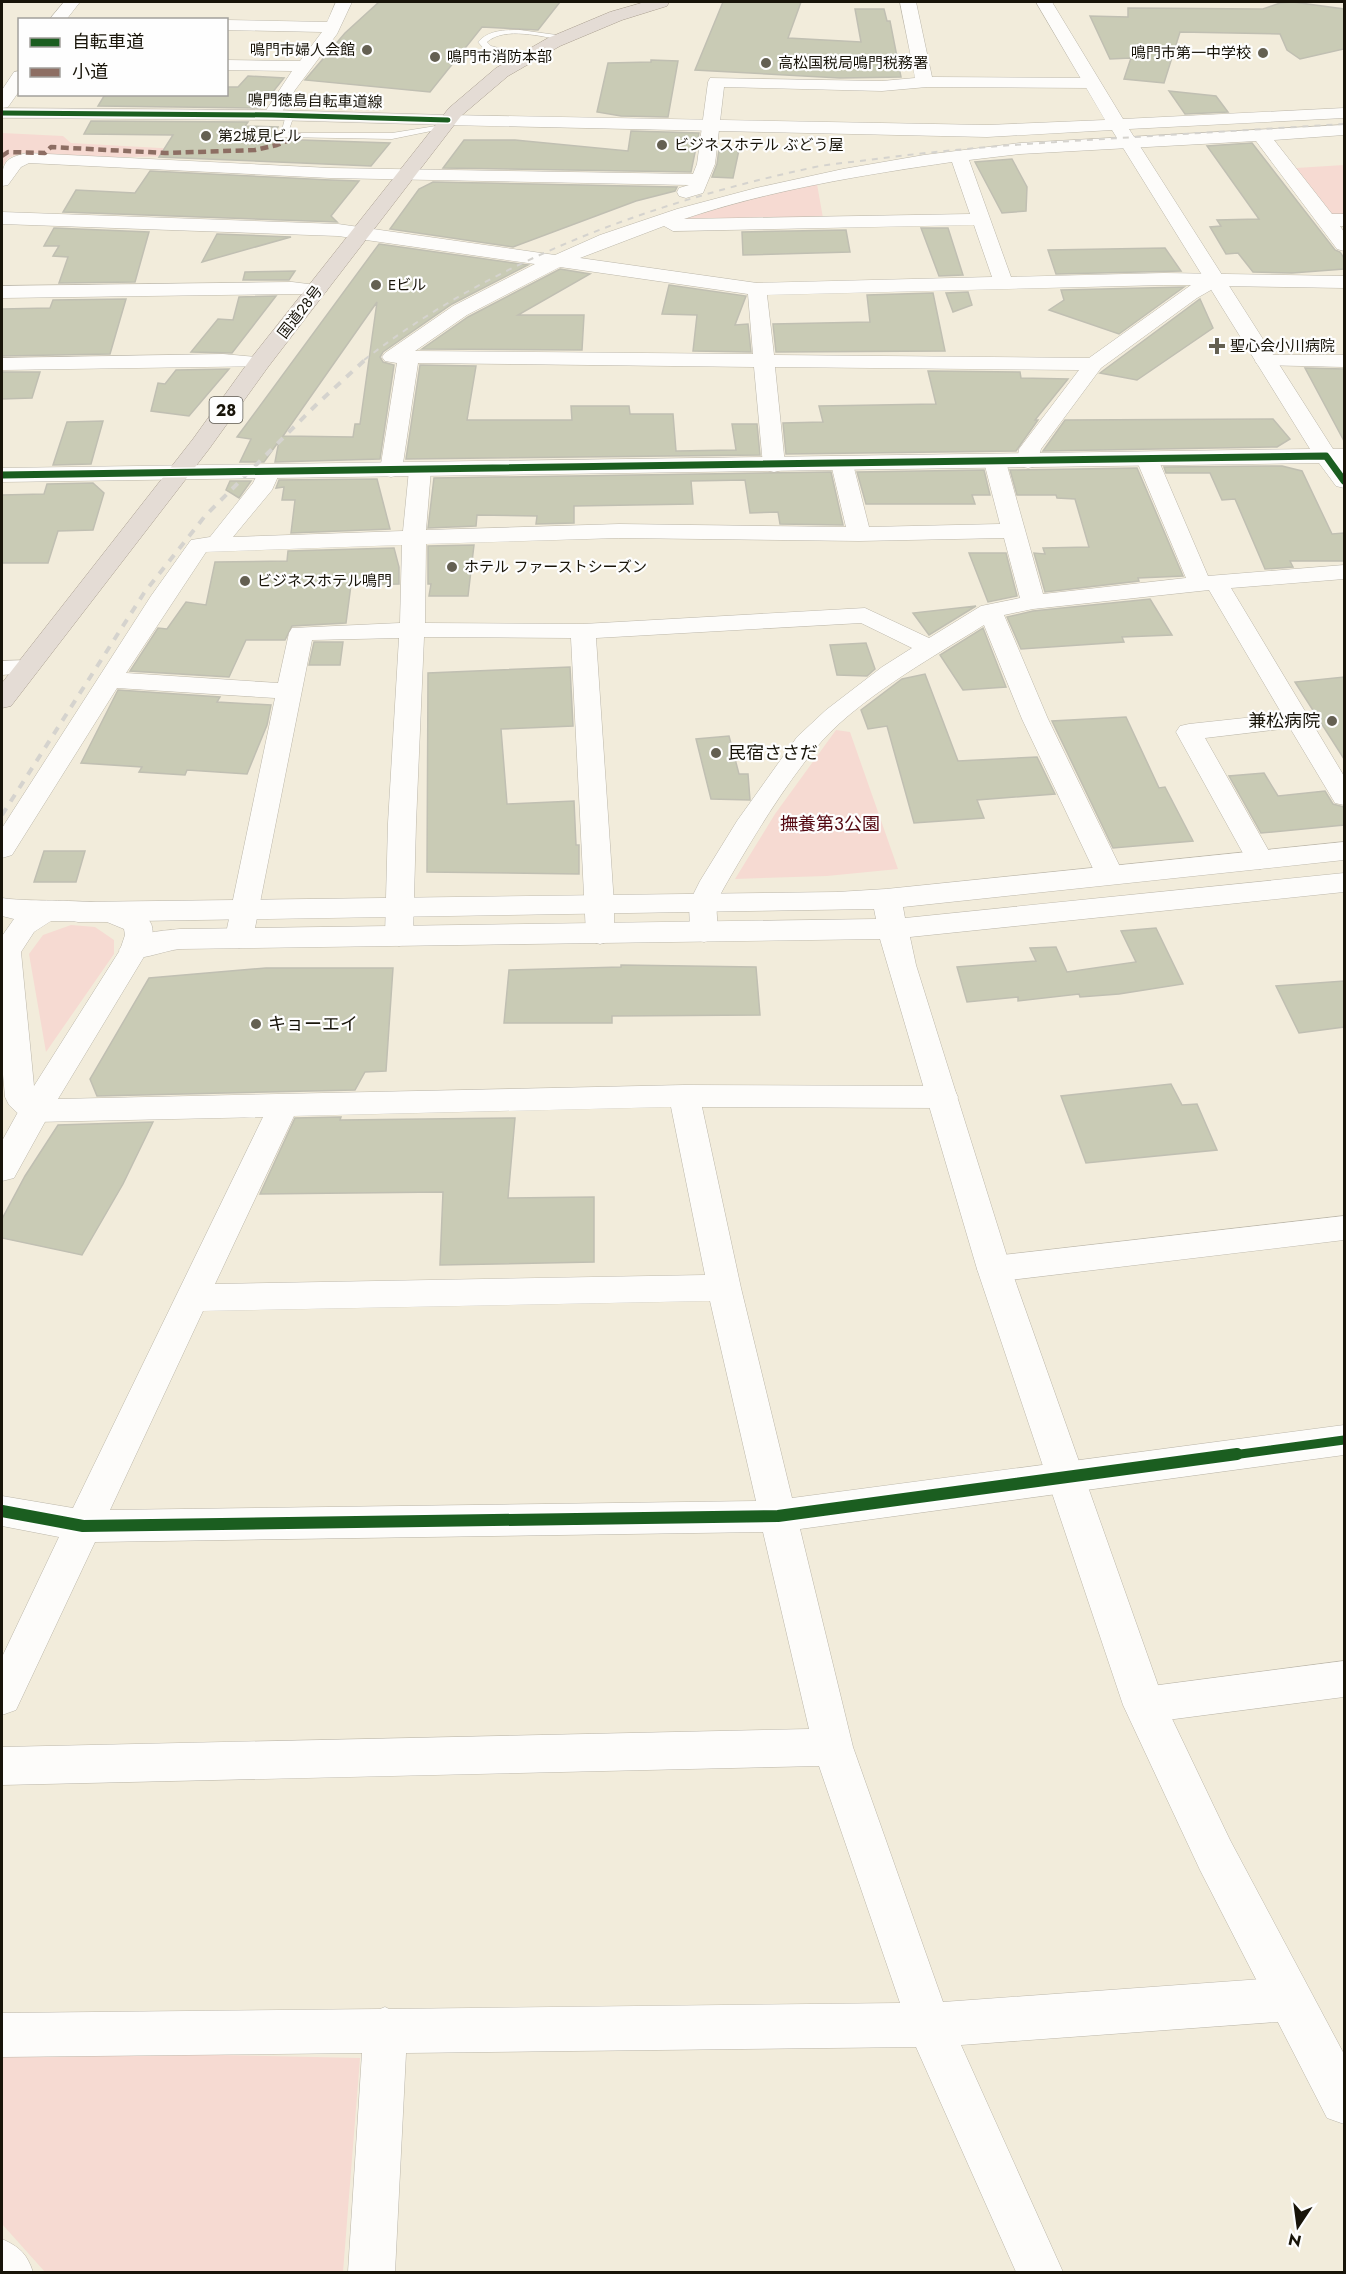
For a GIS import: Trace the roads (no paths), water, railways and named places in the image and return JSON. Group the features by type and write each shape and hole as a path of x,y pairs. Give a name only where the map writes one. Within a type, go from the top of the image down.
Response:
{"highway":[{"name":"国道28号","path":"2,700 445,124 485,84 526,58 564,38 616,16 661,2"}],"main road":[{"name":"鳴門徳島自転車道線","path":"2,113 281,115 445,124"}],"street":[{"path":"59,18 72,2"},
{"path":"281,115 287,89 329,34 344,2"},
{"path":"908,2 924,79 927,82"},
{"path":"1044,2 1091,83 1264,361 1335,456 1344,481"},
{"path":"228,25 331,27"},
{"path":"228,65 306,66"},
{"path":"2,103 18,79"},
{"path":"668,197 697,189 705,164 712,125 716,82 882,86 927,82 1091,83"},
{"path":"445,124 712,125 987,130 1344,113"},
{"path":"1094,364 392,357 466,307 554,261 597,242 708,204 834,175 1008,150 1344,130"},
{"path":"1261,135 1336,220 1344,245"},
{"path":"958,157 1004,284"},
{"path":"2,181 14,162 27,158 406,175 700,180"},
{"path":"2,218 301,228 362,233 757,289 1214,280 1344,282"},
{"path":"642,226 981,219"},
{"path":"514,255 548,239"},
{"path":"1028,462 1030,448 1094,364 1190,294 1214,280"},
{"path":"2,292 292,288 317,290"},
{"path":"757,289 774,465"},
{"path":"391,470 408,358"},
{"path":"2,364 223,360 260,362"},
{"path":"1264,361 1344,361"},
{"path":"2,475 1335,456"},
{"path":"1147,459 1208,583 1344,797"},
{"path":"994,462 1033,602"},
{"path":"842,464 859,534"},
{"path":"399,936 403,780 412,630 412,539 420,470"},
{"path":"219,544 222,535 264,485 269,472"},
{"path":"2,849 163,596 199,545 619,531 859,534 1015,531"},
{"path":"704,932 703,903 747,827 806,743 844,708 891,672 928,647 990,611 1033,602 1208,583 1344,572"},
{"path":"990,611 1035,719 1110,875"},
{"path":"239,938 301,633 412,630 583,631 865,615 928,647"},
{"path":"583,631 600,934"},
{"path":"2,669 28,667"},
{"path":"110,680 289,691"},
{"path":"1260,860 1189,732 1297,720"},
{"path":"2,907 43,913 886,899 1344,851"},
{"path":"134,950 155,942 180,939 892,929 1344,882"},
{"path":"886,899 892,929 994,1269 1144,1705 1215,1855 1344,2101"},
{"path":"2,1169 134,950 139,935 137,924 128,917 78,912"},
{"path":"43,913 24,925 6,951 20,1097 35,1112 684,1096 943,1097"},
{"path":"684,1096 724,1288 833,1748 929,2025 1040,2272"},
{"path":"2,1697 284,1106"},
{"path":"994,1269 1344,1228"},
{"path":"192,1298 724,1288"},
{"path":"2,1511 83,1526 778,1516 1344,1440"},
{"path":"1144,1705 1344,1679"},
{"path":"2,1766 833,1748"},
{"path":"2,2035 385,2029 929,2025 1290,1999"},
{"path":"372,2272 385,2029"},
{"path":"2,2263 10,2272"}],"lane":[{"path":"526,58 488,48 482,42 487,36 504,32 564,38"}],"railway":[{"path":"364,360 415,324 467,292 522,263 578,238 636,217 755,181 823,166 944,151 1344,124"},
{"path":"2,815 144,593 205,516 316,405 366,359"}],"place":[{"name":"鳴門市婦人会館","path":"367,50"},
{"name":"鳴門市第一中学校","path":"1263,53"},
{"name":"鳴門市消防本部","path":"435,57"},
{"name":"高松国税局鳴門税務署","path":"766,63"},
{"name":"第2城見ビル","path":"206,136"},
{"name":"ビジネスホテル ぶどう屋","path":"662,145"},
{"name":"Eビル","path":"376,285"},
{"name":"聖心会小川病院","path":"1217,346"},
{"name":"ホテル ファーストシーズン","path":"452,567"},
{"name":"ビジネスホテル鳴門","path":"245,581"},
{"name":"兼松病院","path":"1332,721"},
{"name":"民宿ささだ","path":"716,753"},
{"name":"キョーエイ","path":"256,1024"}],"park label":[{"name":"撫養第3公園","path":"830,824"}]}
